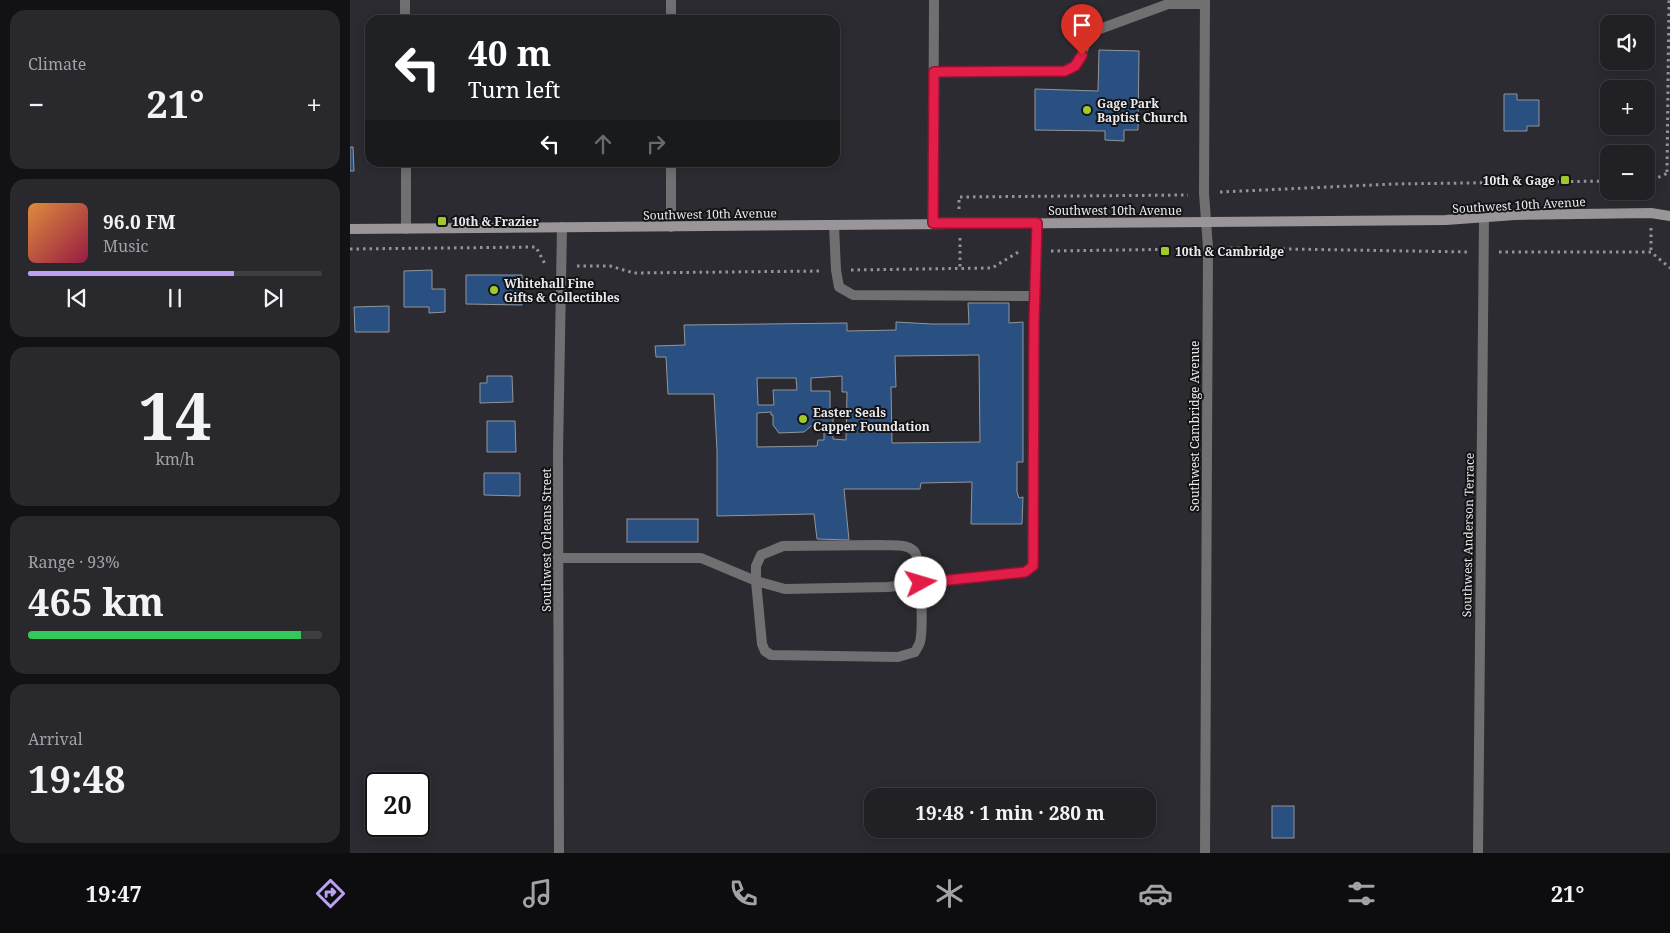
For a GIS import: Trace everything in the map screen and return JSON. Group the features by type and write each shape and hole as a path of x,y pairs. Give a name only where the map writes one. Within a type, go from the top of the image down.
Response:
{"main road":[{"name":"Southwest 10th Avenue","path":"350,229 933,223 1207,223 1446,220 1515,215 1651,213 1670,216"}],"street":[{"path":"405,0 405,15"},
{"path":"671,0 671,15"},
{"path":"933,223 934,0"},
{"path":"934,72 1065,71 1075,66 1079,61 1087,39 1097,30 1168,4 1204,2"},
{"name":"Southwest Cambridge Avenue","path":"1204,2 1204,193 1208,248 1205,853"},
{"path":"406,167 406,229"},
{"path":"671,167 672,227"},
{"name":"Southwest Anderson Terrace","path":"1478,853 1484,218"},
{"path":"558,558 701,558 756,581 785,589 888,587 1025,572 1033,566 1037,223"},
{"path":"834,225 836,270 839,287 853,294 1035,296"},
{"name":"Southwest Orleans Street","path":"560,853 558,453 562,227"},
{"path":"881,545 908,547 916,552 921,583 920,643 915,652 898,657 771,655 765,651 762,644 756,566 761,555 783,546 881,545"}],"path":[{"path":"1655,179 1669,172 1669,0"},
{"path":"960,268 959,197 1178,195 1394,184 1600,181"},
{"path":"350,248 536,247 545,266 610,266 634,273 992,268 1020,252 1208,248 1484,252 1651,252 1670,268"}],"building":[{"name":"Gage Park Baptist Church","path":"1099,50 1139,51 1138,130 1124,130 1124,141 1105,140 1105,131 1035,130 1035,89 1098,91"},
{"path":"1504,94 1517,94 1517,100 1539,100 1539,126 1527,126 1527,131 1504,131"},
{"path":"350,147 353,147 354,171 350,171"},
{"path":"432,270 432,289 445,289 445,312 429,313 429,307 404,307 404,271"},
{"name":"Whitehall Fine Gifts & Collectibles","path":"466,275 522,275 522,305 466,304"},
{"name":"Easter Seals Capper Foundation","path":"968,303 1009,303 1009,323 1023,322 1023,462 1017,462 1017,492 1019,498 1023,497 1022,524 971,524 972,482 921,483 920,489 844,489 849,540 817,539 814,514 717,516 717,451 714,394 668,394 666,357 656,357 655,346 685,345 684,325 847,323 847,331 896,330 896,322 969,324","holes":["979,355 980,442 892,443 891,387 896,387 895,356","842,376 842,392 847,392 846,440 833,439 833,414 830,415 830,391 811,391 811,378","757,378 796,378 797,390 773,390 774,405 758,405","771,412 771,415 773,415 773,425 779,433 804,432 816,422 824,424 824,440 818,440 817,446 757,447 757,413"]},
{"path":"389,306 389,332 355,332 354,307"},
{"path":"487,376 512,376 513,402 480,403 480,383 487,383"},
{"path":"487,421 515,421 516,452 487,452"},
{"path":"484,473 520,473 520,496 484,495"},
{"path":"627,519 698,519 698,542 627,542"},
{"path":"1272,806 1294,806 1294,838 1272,838"}],"place":[{"name":"Gage Park Baptist Church","path":"1087,110"},
{"name":"10th & Gage","path":"1565,180"},
{"name":"10th & Frazier","path":"442,221"},
{"name":"10th & Cambridge","path":"1165,251"},
{"name":"Whitehall Fine Gifts & Collectibles","path":"494,290"},
{"name":"Easter Seals Capper Foundation","path":"803,419"}],"route":[{"path":"921,583 1025,572 1033,566 1034,323 1037,223 933,223 934,72 1065,71 1075,66 1082,55"}]}
